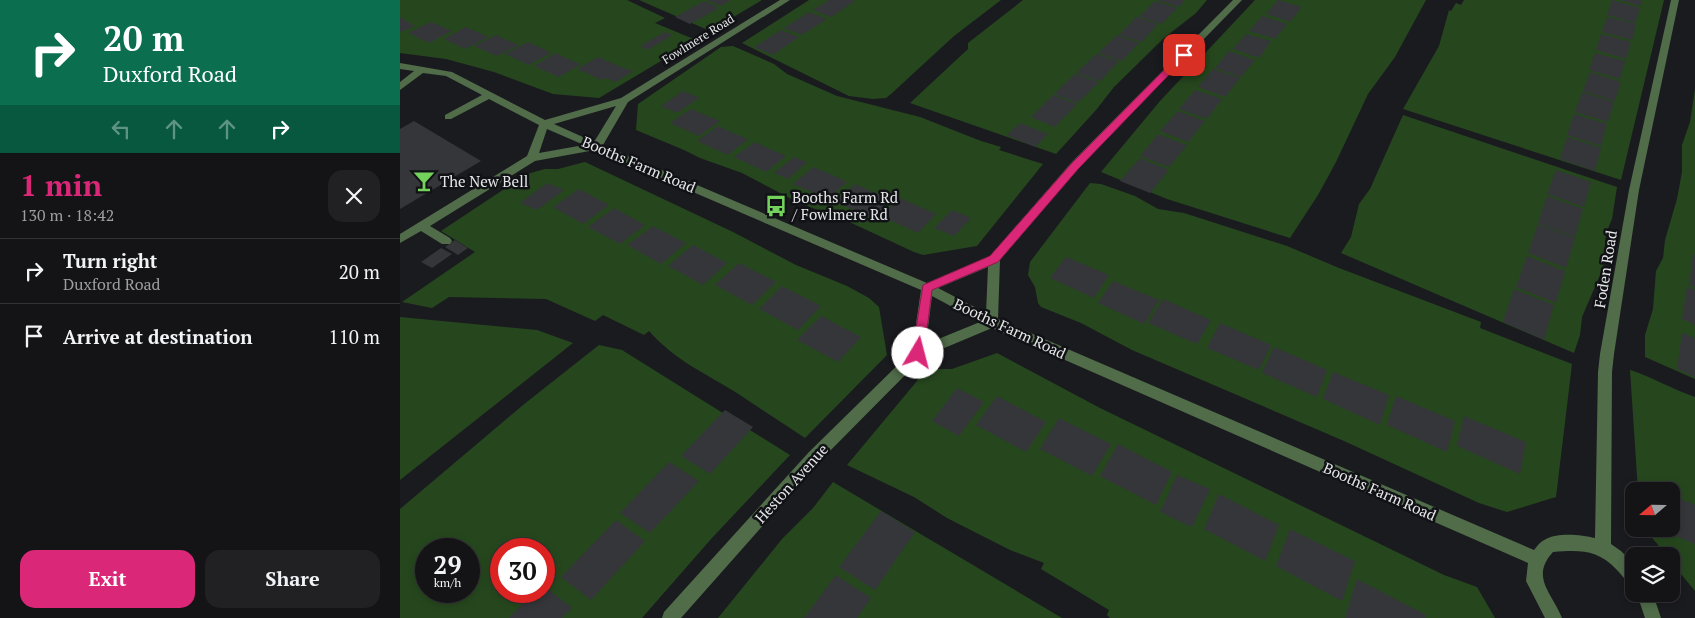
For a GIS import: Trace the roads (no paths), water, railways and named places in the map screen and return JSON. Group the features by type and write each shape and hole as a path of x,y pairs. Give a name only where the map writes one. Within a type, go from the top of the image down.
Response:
{"street":[{"name":"Fowlmere Road","path":"544,124 624,100 786,0"},
{"path":"918,353 927,288 994,259 1075,166 1238,0"},
{"name":"Foden Road","path":"1603,547 1605,372 1607,354 1634,190 1675,0"},
{"name":"Booths Farm Road","path":"400,66 449,74 544,124 927,288 992,322 1536,559"},
{"path":"400,87 422,69"},
{"path":"448,117 488,96"},
{"name":"Fowlmere Road","path":"597,146 624,100"},
{"path":"532,158 544,124"},
{"path":"400,239 532,158 597,146"},
{"path":"421,226 446,241"},
{"path":"992,322 994,259"},
{"name":"Heston Avenue","path":"670,618 814,457 918,353 992,322"},
{"path":"1554,618 1534,581 1536,559 1549,545 1580,542 1603,547 1625,566"},
{"path":"1649,602 1655,617"}],"place":[{"name":"The New Bell","path":"424,181"},
{"name":"Booths Farm Rd / Fowlmere Rd","path":"776,206"}]}
